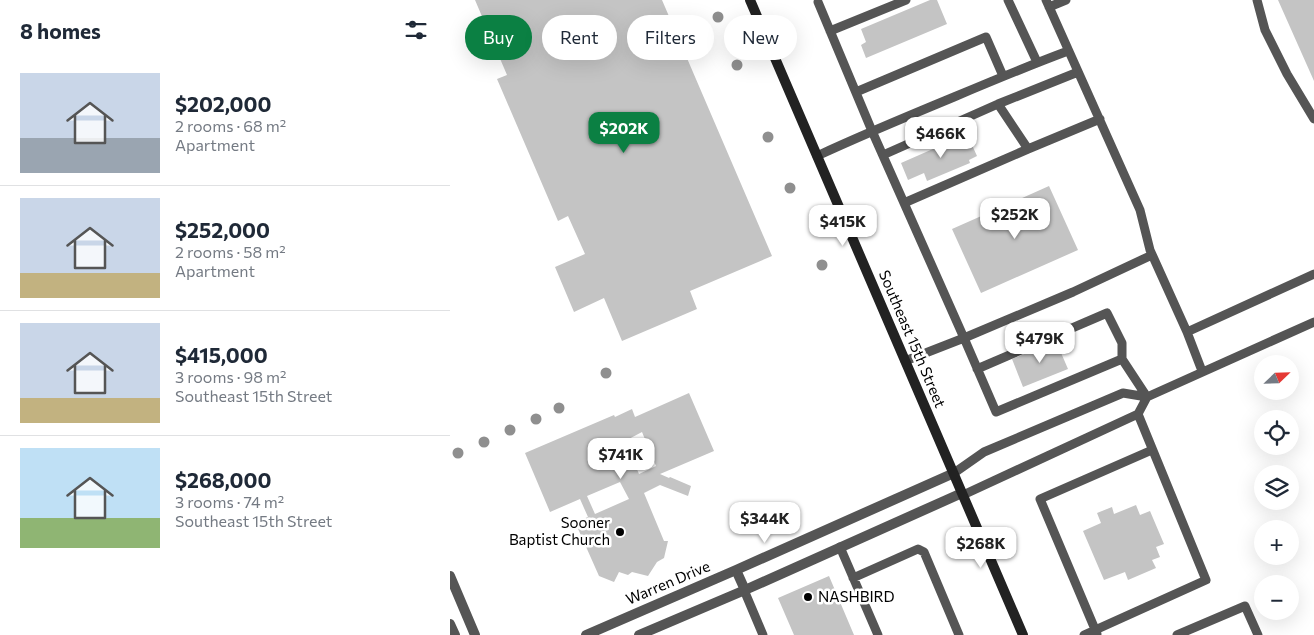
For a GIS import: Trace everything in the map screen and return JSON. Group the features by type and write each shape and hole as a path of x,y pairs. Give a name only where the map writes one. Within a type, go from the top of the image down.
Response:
{"main road":[{"name":"Southeast 15th Street","path":"750,0 1023,635"}],"street":[{"name":"Warren Drive","path":"591,634 954,473"},
{"path":"639,635 962,494"},
{"path":"736,570 744,590"},
{"path":"450,576 475,635"},
{"path":"450,624 455,635"}],"lane":[{"path":"830,32 906,0"},
{"path":"1008,0 1037,62"},
{"path":"1066,0 1048,4 1140,210 1150,250 1187,332 1202,371"},
{"path":"1257,0 1265,30 1286,74 1314,119"},
{"path":"819,1 830,32 872,131 996,412 1122,359"},
{"path":"856,92 986,37 1003,76"},
{"path":"817,156 1003,76 1068,51"},
{"path":"883,156 998,104 1078,72"},
{"path":"998,104 1028,148"},
{"path":"904,203 1028,148 1100,120"},
{"path":"905,361 1073,292 1152,254"},
{"path":"1187,332 1314,274"},
{"path":"977,369 1107,313 1122,344 1122,359 1147,397"},
{"path":"954,473 984,452 1123,393 1147,397 1314,322"},
{"path":"962,494 1138,414 1147,397"},
{"path":"1084,635 1097,632 1206,580 1138,414"},
{"path":"1097,632 1040,499 1152,450"},
{"path":"840,547 878,635"},
{"path":"853,578 918,549 924,552 959,635"},
{"path":"744,590 763,635"},
{"path":"1177,635 1245,606 1258,635"}],"building":[{"path":"475,0 662,0 668,15 627,15 627,60 688,60 772,256 690,291 697,309 622,341 604,298 574,312 555,267 585,254 568,216 558,221 497,79 507,75 501,60 532,60 532,15 481,15"},
{"path":"930,0 937,0 947,24 866,58 861,45 866,42 861,29"},
{"path":"1278,0 1314,0 1314,81"},
{"path":"967,134 977,156 969,160 970,163 927,181 924,173 908,180 901,163"},
{"path":"1049,186 1078,250 981,293 952,229"},
{"path":"1056,341 1068,369 1023,387 1012,359"},
{"path":"689,393 714,451 660,474 691,486 688,496 660,485 644,493 664,541 668,541 664,558 657,562 648,576 632,572 628,575 619,572 614,582 599,576 575,522 588,517 580,499 550,512 525,453 632,409 635,417","holes":["642,432 656,466 639,474 625,441","620,482 629,499 595,514 587,496"]},
{"path":"1136,505 1140,515 1150,511 1164,544 1156,547 1160,557 1152,560 1156,568 1128,580 1125,572 1104,580 1083,531 1101,523 1097,513 1112,507 1114,514"},
{"path":"829,576 854,635 794,635 778,598"}],"place":[{"name":"Sooner Baptist Church","path":"620,532"},
{"name":"NASHBIRD","path":"808,597"}]}
